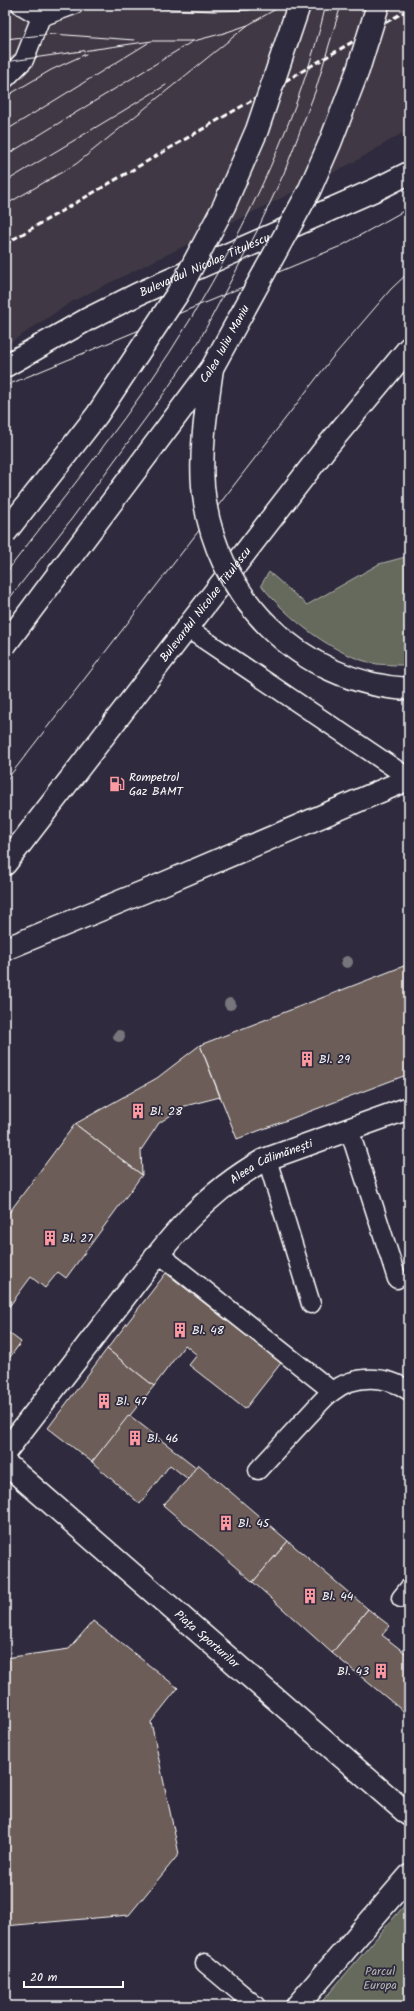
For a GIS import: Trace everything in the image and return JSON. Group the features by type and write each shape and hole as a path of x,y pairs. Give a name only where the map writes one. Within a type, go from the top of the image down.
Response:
{"main road":[{"path":"5,533 97,415 178,293 224,206 256,130 299,5"},
{"name":"Calea Iuliu Maniu","path":"5,645 212,368 309,191 330,143 355,78 378,5"},
{"name":"Bulevardul Nicolae Titulescu","path":"5,366 88,319 138,294 377,189 409,173"},
{"name":"Bulevardul Nicolae Titulescu","path":"5,864 325,449 409,348"},
{"path":"212,368 204,442 203,485 207,509 216,542 224,563 236,585 249,605 264,623 287,643 309,658 359,681 385,688 409,689"},
{"path":"5,949 158,886 409,779"},
{"name":"Aleea Călimănești","path":"5,1452 158,1253 189,1217 214,1193 242,1172 267,1158 409,1108"},
{"name":"Piața Sporturilor","path":"5,1463 409,1816"},
{"path":"298,2006 409,1876"}],"lane":[{"path":"21,5 41,17"},
{"path":"5,79 24,60 41,17 74,5"},
{"path":"187,628 409,779"},
{"path":"349,1130 397,1279"},
{"path":"267,1158 311,1304"},
{"path":"158,1253 332,1391"},
{"path":"258,1470 332,1391 354,1380 384,1379 400,1384 409,1391"},
{"path":"205,1962 256,2006"}],"shaded area":[{"path":"5,5 409,5 409,129 354,162 73,301 5,346"}],"green space":[{"path":"409,556 408,665 377,664 361,660 328,644 313,634 284,610 261,585 269,572 307,605 379,564"},
{"name":"Parcul Europa","path":"409,1900 409,2006 318,2006"}],"building":[{"name":"Bl. 29","path":"409,964 409,1074 237,1139 200,1045"},
{"name":"Bl. 28","path":"200,1045 220,1097 185,1106 159,1123 141,1150 142,1175 75,1124 157,1078"},
{"name":"Bl. 27","path":"75,1124 142,1175 66,1278 58,1272 45,1288 31,1277 5,1312 5,1218"},
{"name":"Bl. 48","path":"166,1273 281,1363 245,1409 189,1365 197,1355 185,1345 154,1386 107,1349"},
{"path":"5,1330 21,1342 5,1364"},
{"name":"Bl. 47","path":"107,1349 154,1386 92,1462 48,1428"},
{"name":"Bl. 46","path":"129,1415 197,1468 188,1479 170,1465 140,1504 92,1462"},
{"name":"Bl. 45","path":"198,1464 288,1541 253,1582 163,1505 188,1479"},
{"name":"Bl. 44","path":"288,1541 368,1609 332,1653 253,1582"},
{"name":"Bl. 43","path":"368,1609 390,1626 382,1635 409,1656 409,1716 332,1653"},
{"path":"93,1621 178,1688 151,1722 179,1854 129,1915 5,1926 5,1658 69,1649"}],"tram line":[{"path":"92,5 213,11 249,10 263,5"},
{"path":"5,62 152,41 194,41 248,25 283,5"},
{"path":"5,574 101,450 147,386 190,320 232,246 252,207 287,127 302,87 326,5"},
{"path":"5,604 70,521 165,392 198,343 256,233 284,173 315,92 341,5"},
{"path":"5,205 76,164 248,25"},
{"path":"5,39 53,34 134,40"},
{"path":"5,156 193,41"},
{"path":"5,131 148,43"},
{"path":"5,97 51,70 86,54"},
{"path":"5,182 166,85"},
{"path":"5,386 341,246 409,208"},
{"path":"5,782 332,358 391,289 409,272"}],"railway":[{"path":"5,244 409,9"}],"place":[{"name":"Rompetrol Gaz BAMT","path":"117,784"},
{"name":"Bl. 29","path":"307,1059"},
{"name":"Bl. 28","path":"138,1111"},
{"name":"Bl. 27","path":"50,1238"},
{"name":"Bl. 48","path":"180,1330"},
{"name":"Bl. 47","path":"104,1401"},
{"name":"Bl. 46","path":"135,1438"},
{"name":"Bl. 45","path":"226,1523"},
{"name":"Bl. 44","path":"310,1596"},
{"name":"Bl. 43","path":"381,1671"}]}
